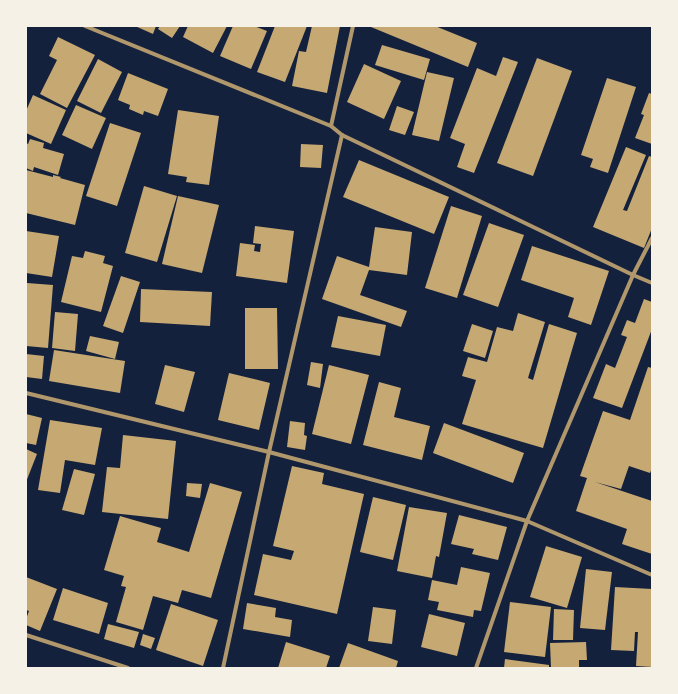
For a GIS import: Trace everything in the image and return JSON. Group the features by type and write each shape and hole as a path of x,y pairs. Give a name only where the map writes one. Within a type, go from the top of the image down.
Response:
{"street":[{"path":"85,26 331,126 342,135 652,283"},
{"path":"331,126 352,26"},
{"path":"223,668 269,452 342,135"},
{"path":"476,668 527,521 633,275 652,238"},
{"path":"26,393 269,452 527,521 652,575"},
{"path":"26,635 128,668"}],"building":[{"path":"135,26 156,26 153,34"},
{"path":"160,26 180,26 172,38 158,29"},
{"path":"188,26 227,26 213,53 183,37"},
{"path":"233,26 254,26 267,31 251,69 220,56"},
{"path":"275,26 307,26 285,82 257,72"},
{"path":"312,26 340,26 327,93 292,86 299,51 306,52"},
{"path":"435,26 477,43 468,67 371,27"},
{"path":"58,37 95,55 67,108 40,94 57,60 49,56"},
{"path":"382,45 430,59 424,80 375,65"},
{"path":"503,57 518,62 474,173 457,167 465,144 450,138 477,68 496,76"},
{"path":"537,58 572,71 533,176 497,163"},
{"path":"98,59 122,72 101,113 77,101"},
{"path":"364,64 401,81 384,119 347,102"},
{"path":"427,72 454,78 439,141 412,135"},
{"path":"128,73 168,89 158,116 144,111 143,115 129,109 130,105 118,100"},
{"path":"607,78 636,87 608,173 590,167 593,159 581,155"},
{"path":"649,93 652,94 652,144 635,138 644,115 641,114"},
{"path":"33,95 66,110 51,144 26,133 26,111"},
{"path":"76,105 106,118 92,149 62,135"},
{"path":"397,106 414,112 405,135 389,130"},
{"path":"178,110 219,116 209,185 186,182 187,177 168,174"},
{"path":"110,123 141,133 117,206 86,196"},
{"path":"30,139 44,143 43,148 64,154 58,175 34,167 33,171 26,168 26,143 28,144"},
{"path":"301,144 323,145 321,168 300,167"},
{"path":"626,147 646,155 623,210 627,211 649,156 652,157 652,228 644,248 593,227"},
{"path":"359,160 449,197 434,234 343,197"},
{"path":"26,170 53,177 53,175 61,177 60,178 85,185 75,225 26,213"},
{"path":"144,186 177,196 157,262 125,253"},
{"path":"178,196 219,205 202,273 162,264"},
{"path":"451,206 482,216 457,298 425,288"},
{"path":"489,223 524,235 498,307 463,295"},
{"path":"255,226 294,231 287,283 236,276 240,243 255,245 254,251 260,252 261,244 253,243"},
{"path":"375,227 412,232 407,275 369,270 360,295 407,311 401,327 322,299 337,256 369,267"},
{"path":"26,231 59,236 52,277 26,273"},
{"path":"532,246 609,271 591,325 568,317 574,298 521,280"},
{"path":"85,251 105,256 103,263 113,266 101,312 61,302 72,256 83,258"},
{"path":"121,276 140,282 123,333 103,326"},
{"path":"27,283 53,285 48,348 26,346"},
{"path":"141,289 212,292 210,326 140,322"},
{"path":"644,299 652,302 652,329 622,408 593,398 606,364 615,368 627,337 621,335 627,320 635,323"},
{"path":"245,308 277,308 278,369 245,369"},
{"path":"55,312 78,314 75,351 52,348"},
{"path":"518,313 545,322 528,378 533,380 549,324 577,333 543,448 462,424 476,380 462,376 468,357 487,362 497,327 513,331"},
{"path":"338,316 386,325 380,356 331,347"},
{"path":"472,324 493,331 485,358 463,351"},
{"path":"90,336 119,342 115,359 86,351"},
{"path":"54,350 125,361 120,393 49,381"},
{"path":"26,354 44,356 42,379 26,377"},
{"path":"311,362 323,364 320,388 307,385"},
{"path":"165,365 195,372 184,412 155,404"},
{"path":"329,365 369,375 351,444 312,434"},
{"path":"648,367 652,368 652,468 650,473 629,466 621,489 595,482 652,501 652,554 622,544 627,529 576,511 587,478 580,476 603,411 630,420"},
{"path":"229,373 270,383 259,430 218,420"},
{"path":"379,382 401,388 394,417 430,426 422,460 363,445"},
{"path":"26,414 42,418 36,445 26,443"},
{"path":"50,420 102,428 95,465 65,460 60,493 38,490"},
{"path":"290,421 305,423 304,435 307,436 305,450 287,447"},
{"path":"444,423 524,453 513,483 433,453"},
{"path":"123,435 176,441 168,519 102,512 107,467 120,468"},
{"path":"26,449 37,454 26,482"},
{"path":"292,466 324,473 322,484 364,494 337,614 254,595 263,554 291,560 294,551 273,546"},
{"path":"74,469 95,474 84,515 62,510"},
{"path":"187,483 202,484 200,498 186,496"},
{"path":"210,483 242,492 211,598 182,590 178,603 153,596 143,630 116,622 126,587 121,586 124,576 104,570 120,516 161,528 157,542 189,552"},
{"path":"373,497 406,505 393,560 360,552"},
{"path":"409,507 447,513 439,557 436,556 432,578 397,571"},
{"path":"459,515 507,527 498,560 472,554 474,549 451,544"},
{"path":"546,546 582,557 567,608 530,597"},
{"path":"461,567 490,573 481,611 474,610 473,617 437,610 439,602 428,600 432,580 457,585"},
{"path":"586,569 612,572 605,630 580,628"},
{"path":"26,577 57,589 40,631 26,625 26,619 29,611 26,610"},
{"path":"615,587 652,589 652,667 636,666 638,632 635,632 634,651 611,650"},
{"path":"63,588 108,603 99,634 53,620"},
{"path":"510,602 551,607 545,657 504,652"},
{"path":"247,603 276,608 275,617 292,620 290,637 243,629"},
{"path":"171,604 218,620 203,666 156,650"},
{"path":"373,607 396,610 392,644 368,641"},
{"path":"554,609 574,610 573,640 553,640"},
{"path":"429,614 465,623 457,656 421,647"},
{"path":"108,624 139,632 134,648 104,639"},
{"path":"143,634 155,638 151,649 140,645"},
{"path":"286,642 330,656 326,668 278,668"},
{"path":"586,642 587,660 579,660 579,668 551,668 550,643"},
{"path":"348,643 398,661 396,668 339,668"},
{"path":"505,659 549,665 549,668 504,668"}]}
